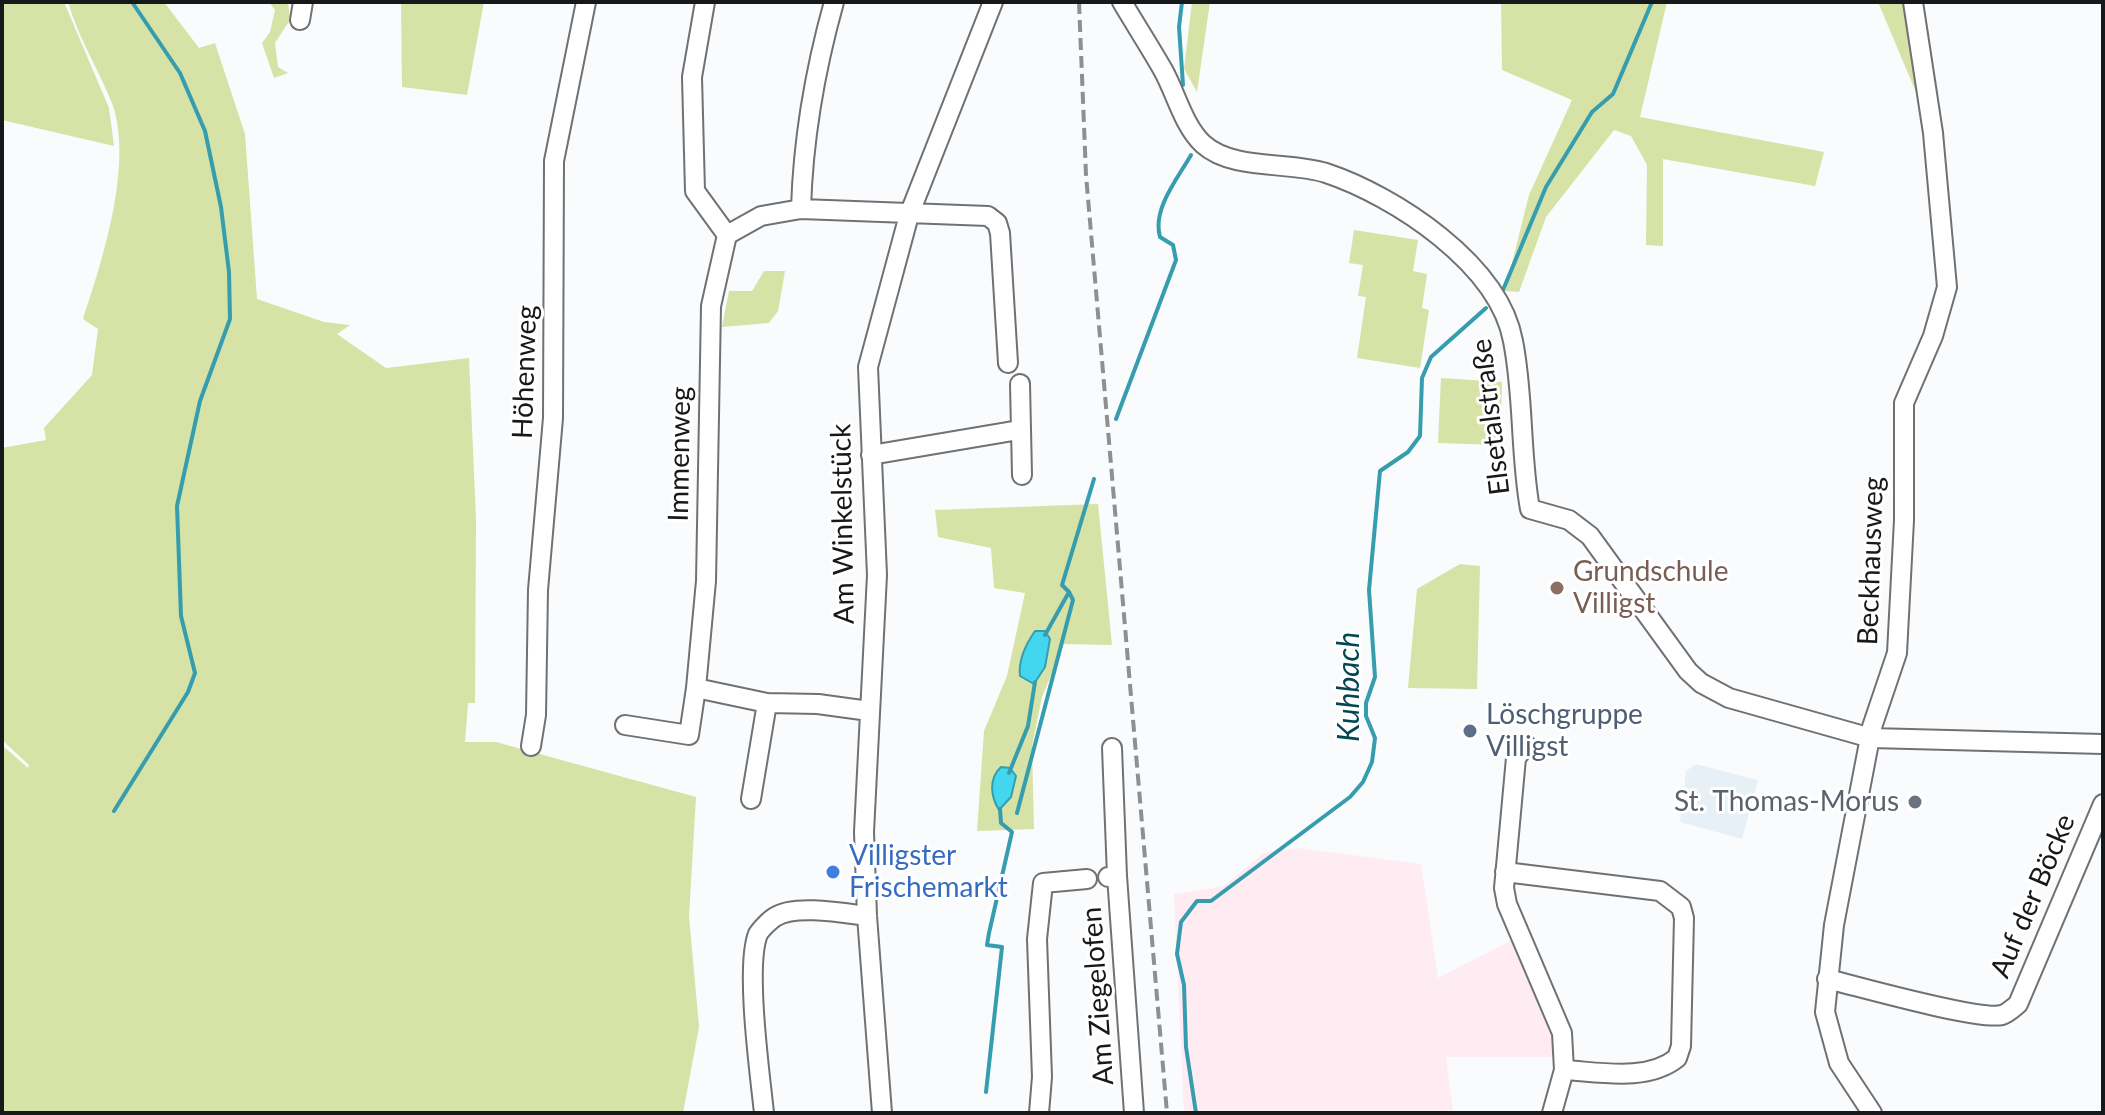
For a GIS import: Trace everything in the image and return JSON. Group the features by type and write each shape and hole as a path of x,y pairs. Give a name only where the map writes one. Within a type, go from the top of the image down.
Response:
{"street":[{"name":"Höhenweg","path":"531,746 536,715 538,590 553,418 554,161 586,2"},
{"path":"705,2 692,77 695,191 727,235 761,216 801,209 988,216 997,223 1008,363"},
{"path":"801,209 803,155 822,45 834,2"},
{"name":"Am Winkelstück","path":"882,1113 864,832 877,575 868,367 909,215 993,2"},
{"name":"Elsetalstraße","path":"1122,2 1163,70 1188,122 1204,144 1239,159 1326,173 1392,201 1444,241 1493,293 1504,312 1513,342 1530,509 1569,520 1590,536 1701,683 1765,709 1871,738"},
{"name":"Beckhausweg","path":"1872,1113 1839,1063 1825,1012 1827,979 1871,738 1892,672 1901,620 1904,403 1933,336 1947,287 1933,133 1913,2"},
{"name":"Immenweg","path":"625,725 689,735 706,581 711,306 727,235"},
{"path":"1020,384 1022,475"},
{"path":"871,455 1019,430"},
{"path":"696,688 767,703 818,704 869,711"},
{"path":"751,799 767,703"},
{"path":"1871,738 2103,744"},
{"path":"1526,745 1516,758 1505,872 1507,904 1562,1033 1564,1070 1552,1113"},
{"name":"Am Ziegelofen","path":"1112,748 1113,876 1134,1113"},
{"name":"Auf der Böcke","path":"1827,979 1956,1009 1992,1015 2011,1011 2018,1004 2103,804"},
{"path":"1505,872 1660,891 1681,907 1684,918 1681,1046 1677,1058 1653,1070 1629,1073 1564,1070"},
{"name":"Am Ziegelofen","path":"1039,1113 1042,1077 1037,939 1043,883 1087,879"},
{"path":"764,1113 754,957 759,933 777,915 815,910 867,916"}],"shaded area":[{"path":"1696,764 1758,780 1742,839 1680,822 1686,771"},
{"path":"1297,848 1421,864 1438,978 1514,939 1559,1057 1446,1057 1453,1113 1184,1113 1174,894 1224,886 1264,853"}],"green space":[{"path":"2,2 64,2 109,108 114,146 2,120"},
{"path":"68,2 164,2 199,48 215,43 245,134 257,299 324,322 350,325 337,334 386,368 469,358 476,519 475,703 468,703 465,742 496,742 696,797 689,916 699,1027 683,1113 2,1113 2,745 28,768 29,765 2,740 2,448 46,440 44,428 92,375 98,329 83,319 99,270 118,183 118,127 112,103"},
{"path":"269,2 288,2 290,20 275,43 278,67 288,73 274,78 262,43 270,32 275,10"},
{"path":"401,2 484,2 467,95 402,87"},
{"path":"1192,2 1210,2 1197,92 1184,69"},
{"path":"1501,2 1667,2 1640,117 1824,152 1815,186 1663,159 1663,246 1646,245 1647,165 1631,136 1614,130 1546,217 1519,292 1505,291 1529,195 1572,100 1502,70"},
{"path":"1878,2 1902,2 1910,10 1926,116"},
{"path":"1354,230 1418,240 1413,271 1427,274 1422,308 1429,310 1420,368 1357,358 1366,297 1358,296 1363,265 1349,263"},
{"path":"764,271 785,271 778,311 769,323 722,327 729,291 752,291"},
{"path":"1441,378 1502,382 1500,445 1438,443"},
{"path":"1098,504 1112,645 1064,644 1042,697 1032,746 1034,829 977,831 984,731 1007,676 1025,593 994,588 991,548 938,537 935,510"},
{"path":"1460,564 1480,566 1477,689 1408,688 1417,589"}],"water":[{"path":"1035,631 1045,631 1050,639 1045,667 1034,684 1020,676 1020,664"},
{"path":"1001,767 1010,768 1016,776 1011,797 999,810 992,788 994,777"}],"waterway":[{"path":"114,811 188,692 195,673 181,616 177,506 200,401 230,319 229,272 221,207 205,131 180,73 132,2"},
{"path":"1182,2 1179,27 1183,85"},
{"name":"Kuhbach","path":"1503,290 1546,187 1592,112 1613,94 1652,2"},
{"path":"1116,419 1176,260 1173,245 1160,237 1160,216 1168,194 1191,155"},
{"name":"Kuhbach","path":"1196,1113 1186,1047 1184,985 1177,954 1181,922 1197,901 1211,901 1350,797 1363,782 1372,762 1375,738 1366,716 1366,703 1375,677 1369,590 1380,471 1408,452 1420,436 1422,378 1431,357 1486,308"},
{"path":"1045,635 1069,592 1062,585 1094,479"},
{"path":"1017,813 1073,600 1069,592"},
{"path":"1009,773 1028,726 1035,682"},
{"path":"986,1092 1002,947 987,945 1012,832 1001,823 1000,809"}],"railway":[{"path":"1079,2 1086,175 1167,1113"}],"place":[{"name":"Grundschule Villigst","path":"1557,588"},
{"name":"Löschgruppe Villigst","path":"1470,731"},
{"name":"St. Thomas-Morus","path":"1915,802"},
{"name":"Villigster Frischemarkt","path":"833,872"}]}
